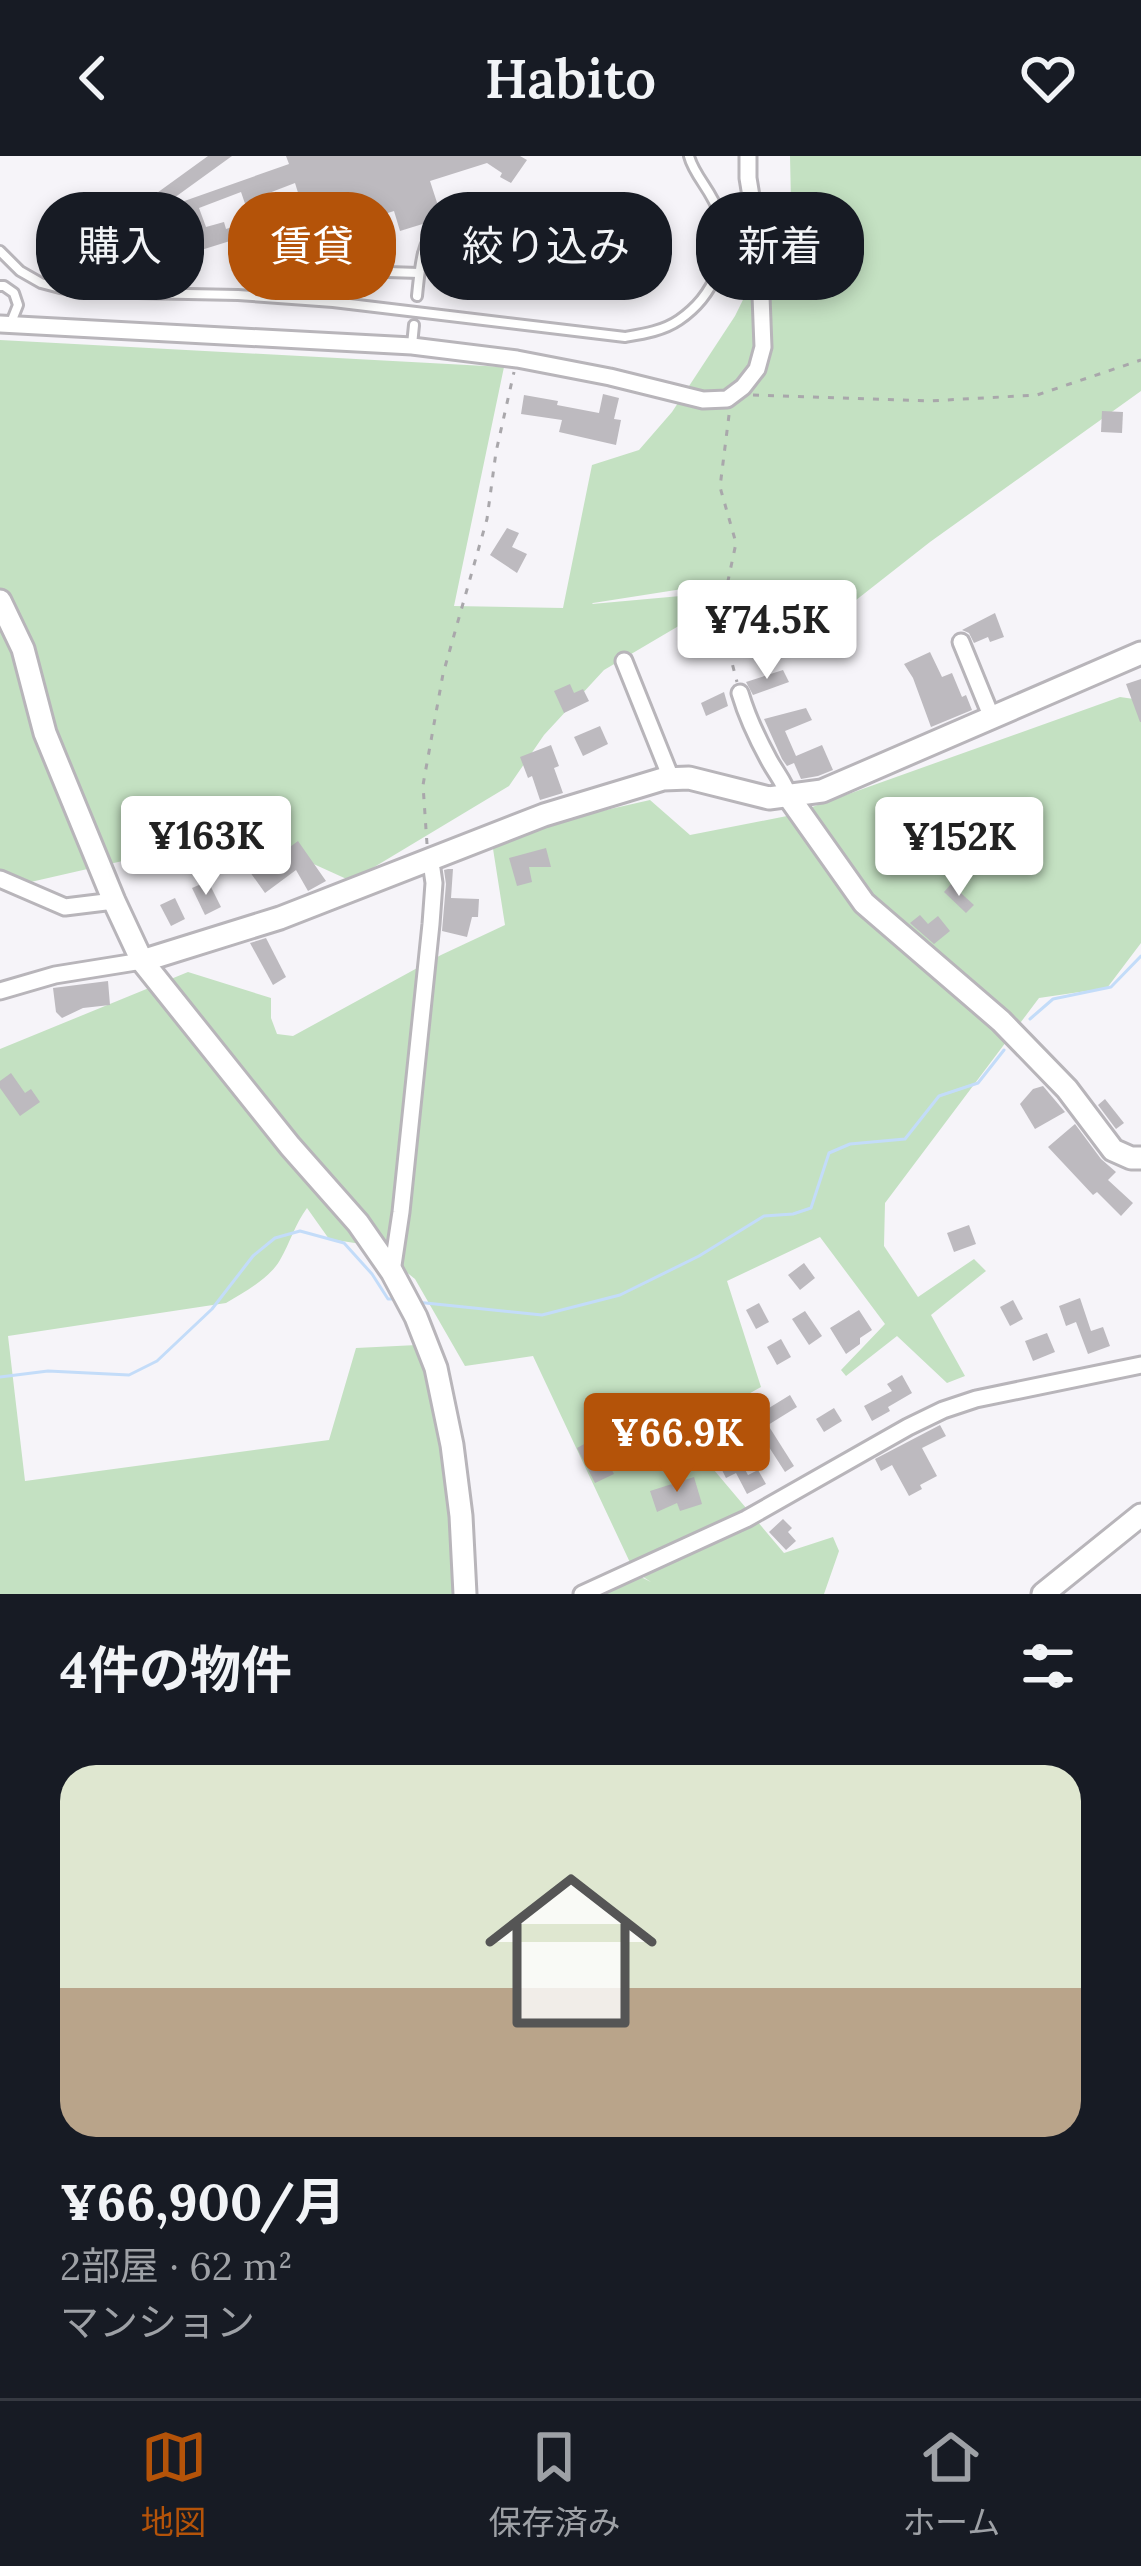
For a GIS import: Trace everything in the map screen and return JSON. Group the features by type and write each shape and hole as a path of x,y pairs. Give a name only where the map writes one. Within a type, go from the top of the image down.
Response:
{"street":[{"path":"4,325 412,346 517,359 703,400 727,399 757,369 763,347 759,245 748,156"},
{"path":"0,601 23,649 46,733 113,902 142,961 358,1223 416,1317 436,1368 452,1444 465,1594"},
{"path":"961,642 992,718"},
{"path":"0,992 55,975 142,961 280,918 544,815 624,789 689,778 770,798 822,791 1141,653"},
{"path":"624,661 671,778"},
{"path":"740,693 746,717 789,797 864,903 1001,1021 1067,1089 1113,1150 1141,1158"},
{"path":"392,1272 431,924 432,869"},
{"path":"0,879 65,907 113,902"},
{"path":"582,1594 746,1519 943,1410 1141,1365"},
{"path":"1043,1594 1141,1515"}],"lane":[{"path":"0,251 41,283 88,292 333,302 625,337 679,321 716,279 724,236 719,211 689,156"},
{"path":"417,296 420,268"},
{"path":"396,272 419,273"},
{"path":"0,286 14,293 18,305 4,325"},
{"path":"412,346 414,325"}],"path":[{"path":"432,869 423,785 443,674 487,519 517,359"},
{"path":"740,693 727,640 725,595 736,543 720,487 734,395 928,401 1037,395 1141,360"}],"green space":[{"path":"790,156 1141,156 1141,391 930,542 800,644 738,591 604,670 544,735 509,786 351,881 245,833 0,889 0,340 504,367 454,606 563,608 592,465 639,450 672,412 743,300 864,300 864,192 791,192","holes":["727,582 736,591 592,604"]},
{"path":"1120,697 1141,700 1141,943 1107,988 1039,998 885,1203 884,1246 918,1297 974,1259 986,1271 931,1315 965,1376 947,1383 897,1336 846,1376 841,1370 885,1324 820,1237 727,1281 761,1387 702,1420 714,1470 784,1553 833,1537 839,1551 824,1594 582,1594 631,1572 651,1582 634,1571 533,1356 465,1366 415,1279 374,1246 329,1239 307,1208 275,1267 226,1303 8,1336 25,1481 329,1440 356,1348 417,1345 454,1459 460,1594 0,1594 0,1049 188,972 271,998 277,1034 293,1036 505,925 491,836 650,800 690,835 787,816"}],"building":[{"path":"208,156 232,156 182,192 158,192"},
{"path":"286,156 520,156 527,160 511,183 487,163 430,181 434,192 420,192 420,225 400,231 396,192 298,192 295,183 272,192 228,192 228,197 204,206 204,194 289,164"},
{"path":"204,222 206,227 224,222 228,242 204,249"},
{"path":"603,394 619,398 614,419 621,420 616,445 559,432 562,420 521,414 524,395 599,413"},
{"path":"1102,411 1123,412 1122,433 1101,432"},
{"path":"507,528 519,533 512,547 527,554 517,573 490,555"},
{"path":"995,613 1004,637 974,643 962,630"},
{"path":"930,652 942,677 952,673 972,710 931,727 904,664"},
{"path":"783,670 789,682 753,695 746,682"},
{"path":"1141,679 1141,722 1140,722 1126,684"},
{"path":"570,684 574,693 583,689 589,701 564,713 554,691"},
{"path":"724,692 728,706 706,716 701,703"},
{"path":"806,708 812,720 785,731 796,756 822,745 833,770 801,779 794,763 787,766 782,759 764,719"},
{"path":"600,726 608,744 583,756 574,737"},
{"path":"551,745 563,793 540,800 520,757"},
{"path":"243,836 263,867 298,841 326,881 308,891 296,870 265,893 230,844"},
{"path":"546,848 551,867 529,867 532,882 517,886 509,858"},
{"path":"453,869 451,898 479,899 478,917 472,917 467,937 442,931 444,870"},
{"path":"208,881 221,907 205,915 192,888"},
{"path":"951,884 974,905 966,913 944,892"},
{"path":"175,898 185,919 171,926 160,905"},
{"path":"920,915 928,924 938,916 950,931 934,944 910,923"},
{"path":"266,938 286,977 273,985 250,943"},
{"path":"108,981 110,1005 83,1008 62,1018 56,1012 53,988"},
{"path":"11,1073 25,1093 31,1089 40,1102 20,1116 0,1088 0,1081"},
{"path":"1043,1086 1065,1112 1035,1129 1020,1104 1033,1089"},
{"path":"1105,1099 1124,1123 1116,1129 1098,1105"},
{"path":"1075,1124 1116,1172 1108,1180 1133,1203 1121,1216 1097,1192 1093,1195 1048,1147"},
{"path":"969,1225 976,1244 954,1252 947,1233"},
{"path":"804,1263 815,1278 800,1290 788,1275"},
{"path":"1080,1298 1091,1331 1103,1327 1110,1346 1088,1354 1076,1322 1066,1326 1059,1306"},
{"path":"1013,1300 1023,1319 1010,1326 1000,1307"},
{"path":"759,1303 769,1322 756,1329 746,1310"},
{"path":"859,1310 872,1330 846,1354 830,1328"},
{"path":"805,1311 822,1336 809,1345 792,1319"},
{"path":"1047,1333 1055,1352 1033,1361 1025,1341"},
{"path":"781,1339 791,1357 777,1365 767,1347"},
{"path":"902,1375 912,1393 872,1421 864,1406 892,1391 887,1384"},
{"path":"790,1395 797,1407 768,1425 794,1466 785,1472 751,1419"},
{"path":"834,1408 842,1421 824,1432 816,1419"},
{"path":"940,1425 946,1436 922,1448 937,1476 909,1496 892,1465 881,1471 875,1459"},
{"path":"729,1431 748,1475 758,1470 766,1484 747,1494 736,1473 726,1478 711,1441"},
{"path":"595,1438 614,1474 595,1483 577,1448"},
{"path":"694,1477 702,1504 680,1511 677,1503 657,1512 650,1491"},
{"path":"783,1519 796,1541 786,1550 769,1532"}],"waterway":[{"path":"1030,1019 1053,999 1111,987 1141,956"},
{"path":"416,1302 542,1315 620,1295 699,1256 764,1216 811,1208 829,1153 850,1144 905,1139 939,1096 978,1083 1004,1050"},
{"path":"0,1377 48,1371 129,1375 157,1361 212,1309 253,1256 275,1238 300,1231 344,1243 388,1299 394,1299"}]}
